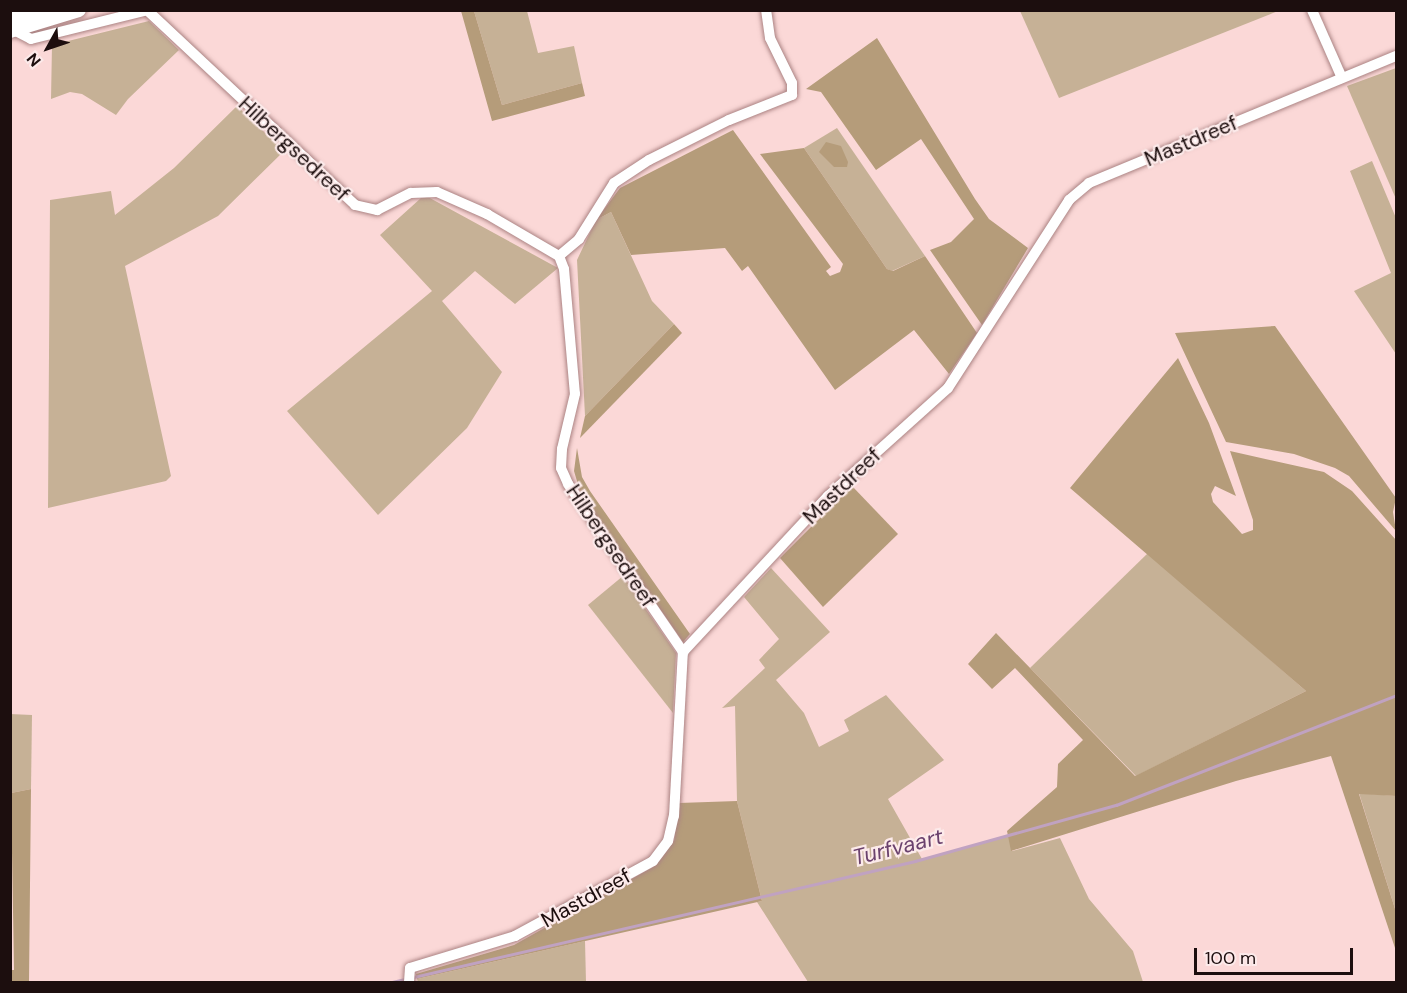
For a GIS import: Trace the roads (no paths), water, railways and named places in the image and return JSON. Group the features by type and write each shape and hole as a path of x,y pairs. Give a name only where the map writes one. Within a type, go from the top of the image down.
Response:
{"main road":[{"path":"11,25 61,10"},
{"path":"11,25 79,10"}],"street":[{"path":"15,10 11,25 32,39 148,10"},
{"name":"Hilbergsedreef","path":"148,10 355,205 377,210 411,193 437,192 488,214 559,256 564,269 575,394 562,449 561,468 568,484 683,652"},
{"path":"559,256 579,239 614,183 649,160 729,120 792,95 792,83 774,49 766,10"},
{"path":"1312,10 1342,78"},
{"name":"Mastdreef","path":"409,979 410,968 515,936 653,861 669,841 674,816 683,652 828,496 948,388 1069,200 1089,183 1396,56"}],"waterway":[{"name":"Turfvaart","path":"392,982 915,861 1116,805 1396,695"}]}
